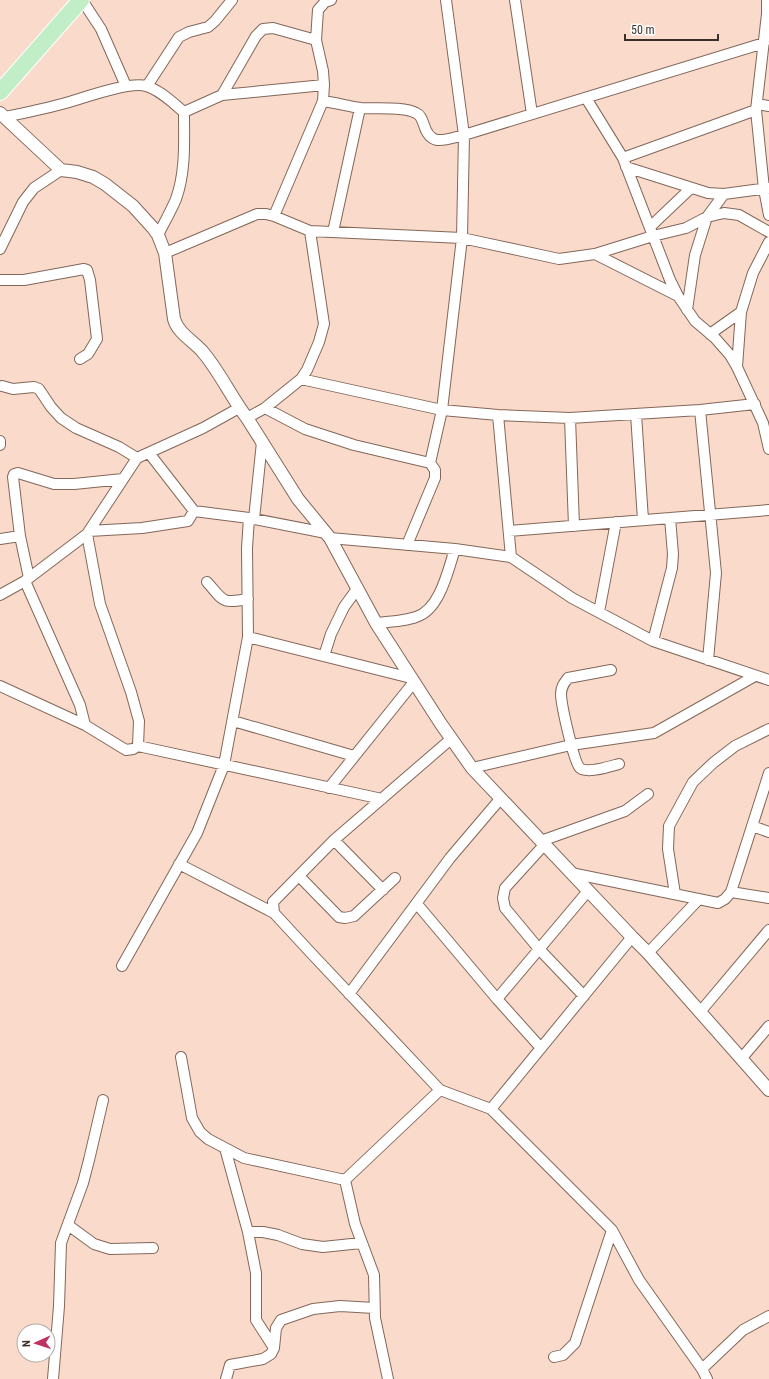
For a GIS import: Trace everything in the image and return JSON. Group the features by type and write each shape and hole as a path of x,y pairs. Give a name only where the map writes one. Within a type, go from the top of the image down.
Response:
{"main road":[{"path":"0,92 81,0"}],"street":[{"path":"81,0 101,29 126,86"},
{"path":"147,86 179,37 189,32 208,27 215,21 232,0"},
{"path":"274,216 323,101 324,85 322,63 316,40 318,10 330,0"},
{"path":"430,463 442,410 462,238 464,135 446,0"},
{"path":"515,0 532,114"},
{"path":"767,0 767,32 764,43 756,107 769,215"},
{"path":"222,95 256,36 263,29 273,28 316,40"},
{"path":"323,101 360,108 407,110 416,113 422,118 426,133 432,139 439,141 464,135 764,43"},
{"path":"2,115 62,104 126,86 142,85 147,86 167,98 184,112"},
{"path":"184,112 222,95 324,85"},
{"path":"586,98 625,163 670,280 678,296 695,321 723,346 736,366 763,423 769,449"},
{"path":"625,163 756,107 769,106"},
{"path":"333,232 360,108"},
{"path":"158,235 176,199 182,179 184,112"},
{"path":"2,115 61,170 78,172 93,177 105,184 133,206 153,228 158,235 165,253 176,325 202,351 247,418 298,499 328,536 376,623 451,739 472,768 648,953 769,1090"},
{"path":"625,163 708,193 724,194 766,189"},
{"path":"0,249 23,202 34,188 61,170"},
{"path":"652,232 691,188"},
{"path":"687,310 695,255 707,217 724,194"},
{"path":"165,253 258,214 274,216 310,231 462,238 560,259 595,254 652,232 686,228 707,217 724,213 739,214 769,232"},
{"path":"247,418 265,408 301,379 313,356 324,324 310,231"},
{"path":"736,366 741,312 753,273 769,242"},
{"path":"595,254 678,296"},
{"path":"0,280 24,280 84,269 87,270 90,280 96,339 88,354 80,359"},
{"path":"710,334 741,312"},
{"path":"301,379 442,410 498,415 570,418 700,410 755,404"},
{"path":"0,388 13,389 34,387 39,389 50,407 61,418 76,428 119,447 138,458"},
{"path":"0,595 27,580 88,532 138,458 204,428 239,408"},
{"path":"265,408 305,429 354,445 430,463 435,470 436,478 407,545"},
{"path":"700,410 716,573 708,660"},
{"path":"636,414 643,520"},
{"path":"498,415 512,557"},
{"path":"570,418 574,526"},
{"path":"122,966 197,833 224,764 248,637 247,548 262,442"},
{"path":"149,453 194,511 252,518 328,536 455,549 512,557 572,598 653,641 769,680"},
{"path":"85,725 80,705 27,580 12,477 14,474 18,473 54,484 74,484 124,479"},
{"path":"509,531 769,510"},
{"path":"88,532 142,528 188,521 194,511"},
{"path":"653,641 672,568 673,554 670,518"},
{"path":"599,612 616,522"},
{"path":"88,532 100,604 131,692 139,721 138,746"},
{"path":"0,539 20,536"},
{"path":"376,623 417,617 430,609 438,597 455,549"},
{"path":"207,582 223,600 228,602 248,599"},
{"path":"324,656 331,634 344,607 357,589"},
{"path":"248,637 413,680"},
{"path":"611,670 568,678 562,686 561,695 571,745 576,763 581,769 587,771 619,764"},
{"path":"472,768 571,745 654,732 755,676"},
{"path":"329,788 413,680"},
{"path":"0,686 85,725 126,750 133,749 138,746 382,799"},
{"path":"233,721 354,756"},
{"path":"675,894 668,848 669,826 693,782 713,763 735,746 769,729"},
{"path":"274,913 273,902 334,840 451,739"},
{"path":"571,873 718,903 725,899 731,892 769,773"},
{"path":"584,996 539,949 505,908 502,898 505,888 542,843 624,811 648,794"},
{"path":"349,994 450,858 501,798"},
{"path":"752,826 769,832"},
{"path":"334,840 383,890"},
{"path":"179,864 274,913 440,1090 491,1109 612,1230 639,1280 702,1369 707,1379"},
{"path":"299,876 339,917 345,918 354,916 395,878"},
{"path":"498,999 588,891"},
{"path":"731,892 769,898"},
{"path":"648,953 699,899"},
{"path":"417,904 541,1048"},
{"path":"700,1012 769,930"},
{"path":"491,1109 632,937"},
{"path":"741,1059 769,1026"},
{"path":"181,1057 192,1118 200,1132 244,1158 346,1180"},
{"path":"346,1180 440,1090"},
{"path":"53,1379 59,1306 61,1244 89,1160 103,1100"},
{"path":"226,1148 248,1232 256,1273 256,1320 274,1348"},
{"path":"346,1180 355,1224 374,1275 376,1290 374,1308 375,1318 388,1379"},
{"path":"68,1225 94,1244 110,1249 153,1248"},
{"path":"554,1358 563,1355 575,1343 612,1230"},
{"path":"248,1232 263,1232 278,1235 302,1244 323,1247 361,1243"},
{"path":"226,1379 230,1365 263,1359 271,1354 274,1348 276,1328 281,1320 313,1309 340,1306 374,1308"},
{"path":"702,1369 744,1330 769,1316"}]}
